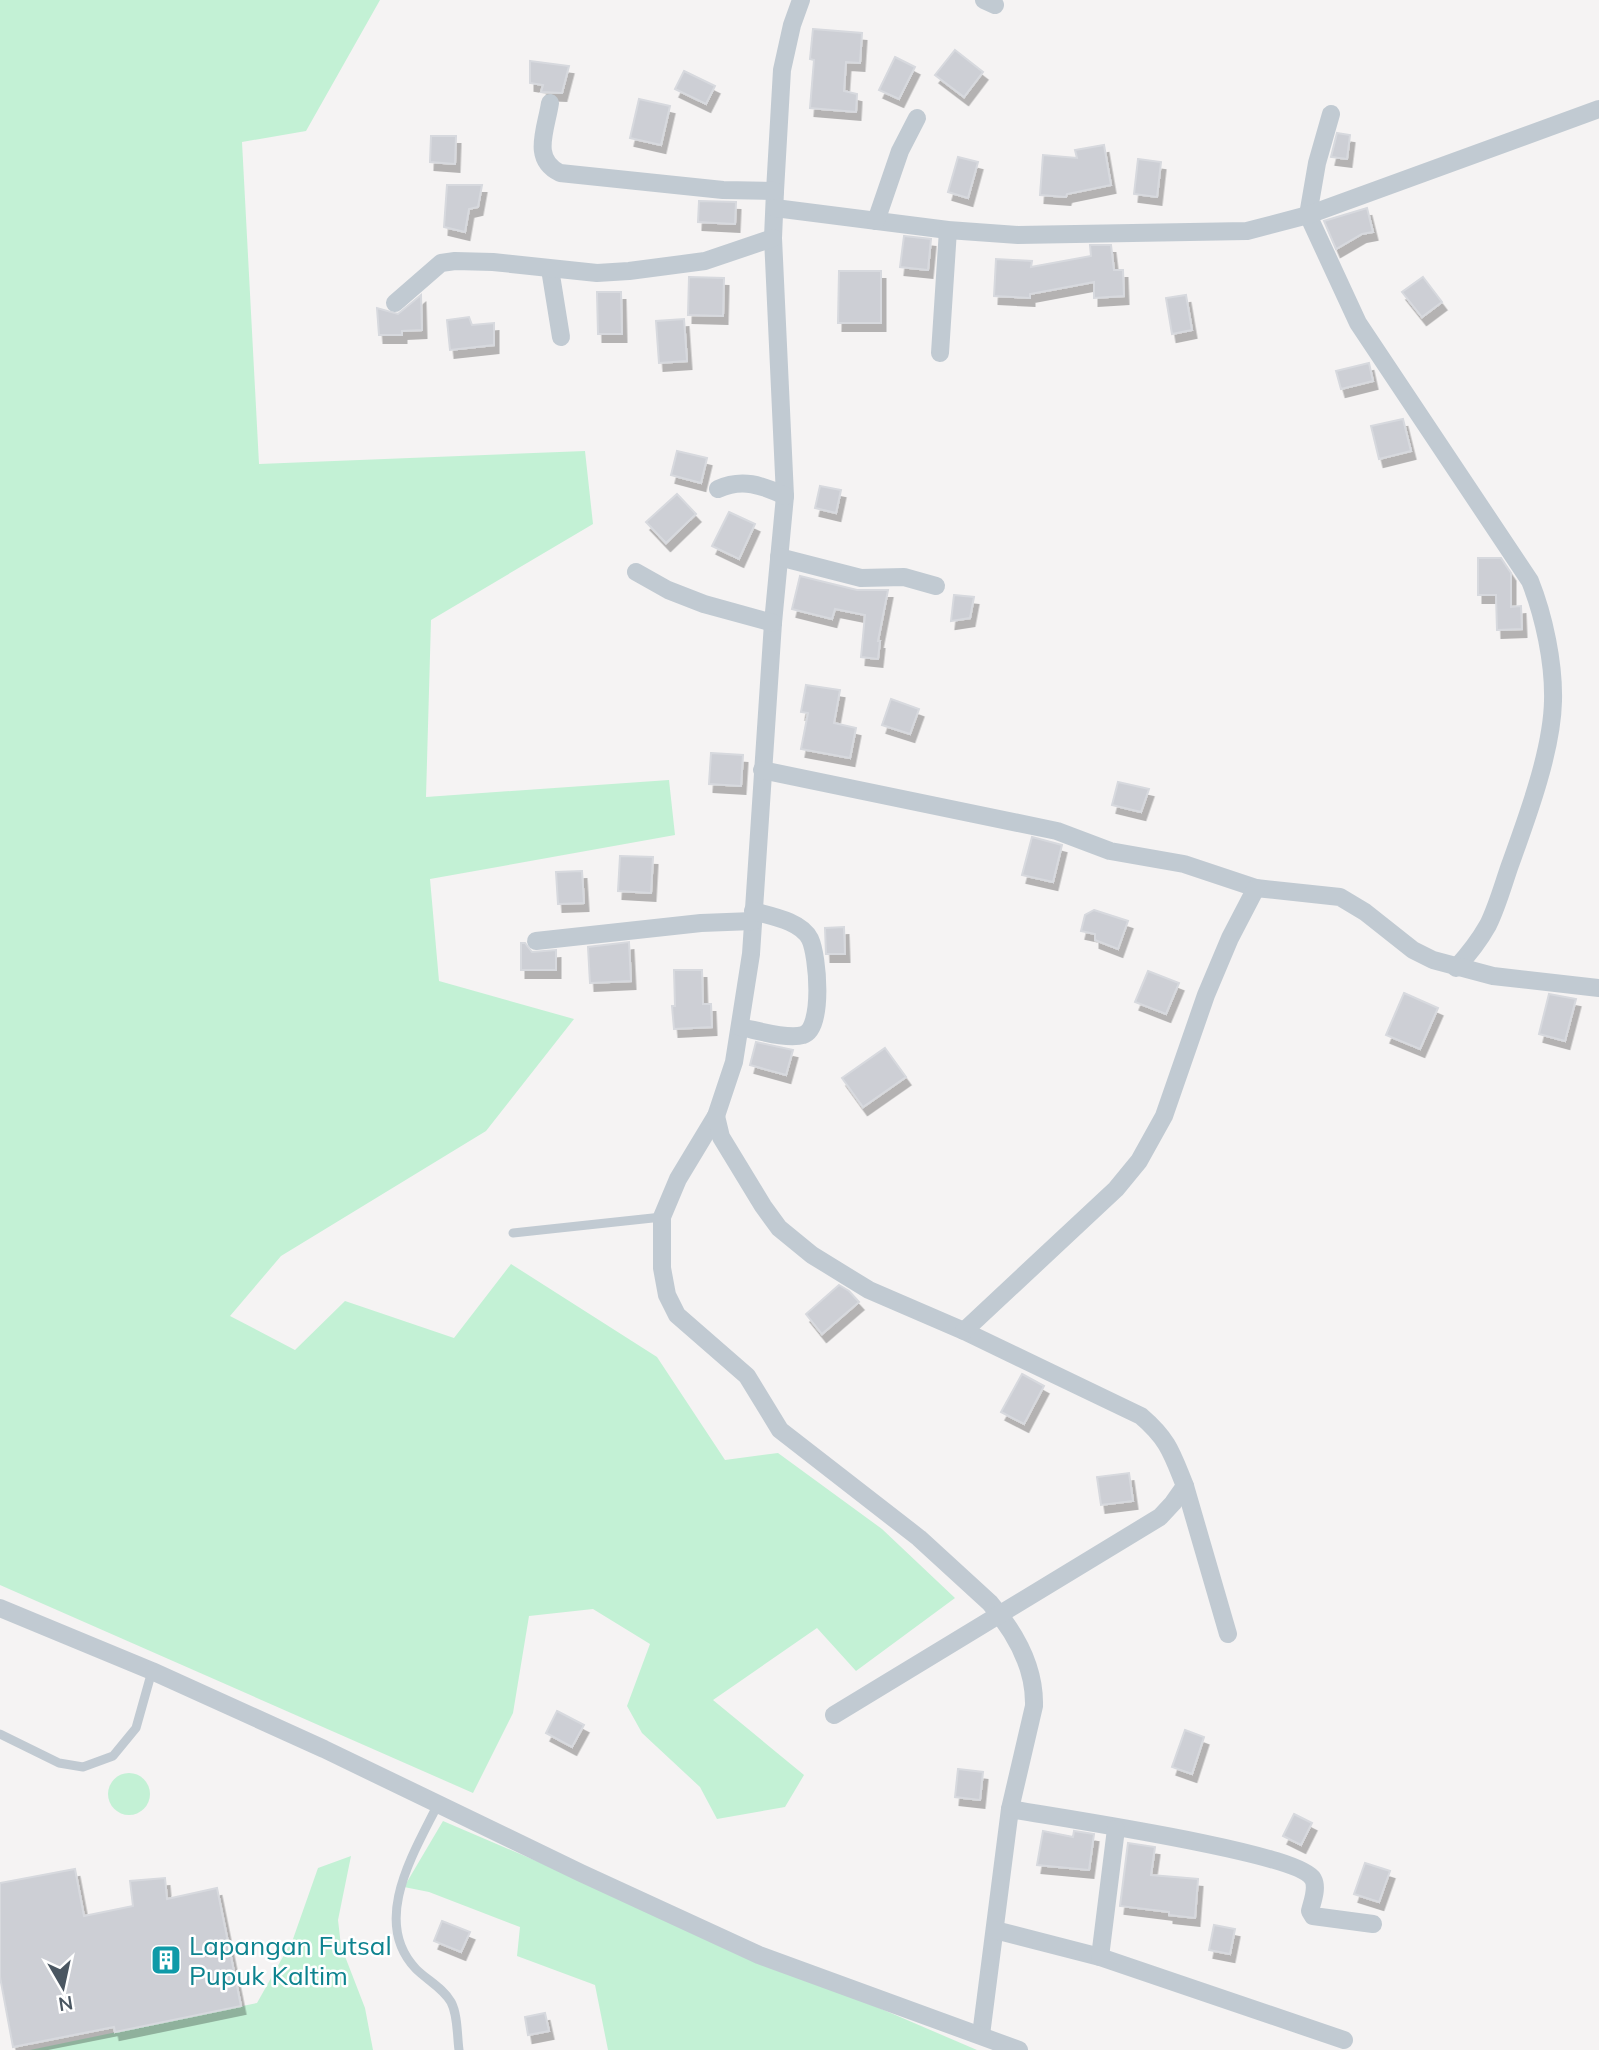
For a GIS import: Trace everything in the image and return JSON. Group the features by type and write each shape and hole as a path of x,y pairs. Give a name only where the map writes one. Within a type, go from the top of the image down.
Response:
{"street":[{"path":"801,0 792,25 782,70 773,238 785,496 762,770 751,954 734,1062 716,1116 678,1179 662,1217 662,1268 667,1295 677,1315 747,1376 772,1418 788,1438 919,1538 1000,1615 1025,1656 1035,1688 1034,1706 1024,1759 1010,1810 981,2035"},
{"path":"550,103 542,154 551,169 561,173 723,190 876,221 1018,235 1221,233 1274,226 1599,109"},
{"path":"1331,114 1317,163 1308,215 1358,323 1530,581 1544,628 1553,698 1552,724 1529,811 1489,924 1456,968"},
{"path":"876,221 900,151 917,118"},
{"path":"940,353 948,230"},
{"path":"395,303 441,263 494,262 597,273 664,268 705,261 773,238"},
{"path":"550,269 561,337"},
{"path":"718,489 728,484 754,484 785,496"},
{"path":"779,557 861,578 904,577 936,586"},
{"path":"636,572 668,590 704,604 773,623"},
{"path":"762,770 1045,828 1110,850 1184,864 1256,888 1340,897 1365,912 1413,950 1433,960 1456,968 1525,981 1599,988"},
{"path":"964,1331 1116,1189 1139,1161 1164,1116 1206,995 1230,938 1256,888"},
{"path":"536,941 753,916 779,918 802,930 810,939 817,974 816,1022 811,1031 802,1036 740,1027"},
{"path":"716,1116 721,1138 779,1228 812,1255 869,1290 964,1331 1141,1416 1160,1433 1169,1446 1185,1486 1228,1634"},
{"path":"834,1715 1160,1517 1185,1486"},
{"path":"0,1608 152,1671 324,1749 759,1955 1019,2050"},
{"path":"1010,1810 1210,1844 1273,1859 1308,1874 1313,1879 1315,1887 1310,1911 1313,1916 1373,1924"},
{"path":"1100,1957 1116,1829"},
{"path":"995,1930 1100,1957 1344,2040"}],"lane":[{"path":"513,1233 662,1217"},
{"path":"0,1734 59,1763 83,1767 113,1756 136,1728 152,1671"},
{"path":"438,1804 402,1880 396,1899 396,1922 407,1958 451,2002 459,2050"}],"green space":[{"path":"0,0 380,0 306,131 242,142 259,464 585,451 593,524 431,620 426,797 669,780 675,835 430,879 439,981 574,1019 486,1131 281,1256 230,1316 295,1350 345,1301 454,1338 511,1264 657,1357 725,1460 778,1453 882,1529 955,1598 856,1671 817,1628 713,1700 804,1775 785,1807 717,1819 700,1787 642,1733 627,1706 650,1644 593,1609 529,1616 513,1713 473,1793 0,1585"},
{"path":"129,1773 144,1779 150,1794 144,1809 129,1815 114,1809 108,1794 114,1779"},
{"path":"443,1821 977,2050 608,2050 595,1985 517,1956 520,1927 429,1892 404,1887"},
{"path":"351,1856 338,1920 341,1946 365,2008 373,2050 30,2050 257,2003 293,1939 318,1868"}],"building":[{"path":"813,29 862,33 860,63 846,62 844,91 857,94 856,112 810,108 814,60 810,59"},
{"path":"955,50 983,72 964,97 935,75"},
{"path":"895,57 915,67 899,99 879,90"},
{"path":"530,61 569,66 562,93 541,92 543,85 530,83"},
{"path":"684,71 715,86 706,104 675,89"},
{"path":"639,99 670,106 661,145 630,138"},
{"path":"1337,133 1350,135 1347,159 1331,157"},
{"path":"431,136 456,136 455,164 430,162"},
{"path":"1104,145 1111,185 1067,194 1066,197 1040,195 1043,155 1077,158 1075,150"},
{"path":"958,157 978,162 968,198 948,192"},
{"path":"1138,159 1161,162 1157,197 1134,194"},
{"path":"447,185 482,185 478,207 469,209 465,232 444,227"},
{"path":"699,201 736,202 735,224 698,222"},
{"path":"1367,208 1373,232 1362,234 1336,249 1324,221"},
{"path":"904,236 931,239 928,270 900,267"},
{"path":"1090,245 1111,245 1114,270 1123,270 1124,296 1094,298 1094,282 1030,294 1030,298 994,296 996,259 1032,261 1031,267 1091,256"},
{"path":"839,271 881,271 881,323 838,323"},
{"path":"689,277 724,278 723,316 688,315"},
{"path":"1423,277 1442,302 1422,317 1402,292"},
{"path":"597,292 621,292 622,334 598,334"},
{"path":"421,295 422,330 402,331 402,335 379,335 377,308 398,314"},
{"path":"1186,295 1192,330 1172,334 1166,298"},
{"path":"469,317 472,325 494,323 494,345 450,350 447,320"},
{"path":"684,319 687,361 659,363 656,321"},
{"path":"1369,363 1373,381 1341,389 1336,371"},
{"path":"1403,419 1411,451 1379,459 1371,426"},
{"path":"677,451 707,458 701,483 671,475"},
{"path":"820,486 841,490 836,513 815,508"},
{"path":"677,494 696,514 666,543 646,522"},
{"path":"729,512 755,524 739,559 712,546"},
{"path":"1478,558 1501,558 1511,573 1511,607 1521,606 1522,629 1497,630 1496,595 1478,595"},
{"path":"800,576 857,590 888,590 878,641 878,659 861,657 865,615 835,609 832,619 792,609"},
{"path":"954,595 974,597 970,618 951,621"},
{"path":"806,685 840,690 834,723 856,728 850,758 801,749 808,713 801,712"},
{"path":"891,699 919,709 910,734 882,725"},
{"path":"711,753 743,755 741,786 709,784"},
{"path":"1118,782 1149,789 1141,812 1112,805"},
{"path":"1032,837 1062,845 1053,882 1022,875"},
{"path":"620,856 653,857 651,893 618,891"},
{"path":"582,871 584,903 558,904 556,872"},
{"path":"1094,910 1128,921 1118,949 1095,940 1095,934 1081,931 1085,915"},
{"path":"844,927 845,954 826,954 825,928"},
{"path":"629,942 631,981 590,983 588,947"},
{"path":"521,943 525,943 532,952 556,950 556,970 521,970"},
{"path":"674,970 702,970 703,1004 711,1004 712,1027 674,1029"},
{"path":"1148,971 1179,983 1166,1014 1135,1002"},
{"path":"1404,993 1438,1008 1420,1049 1386,1035"},
{"path":"1549,994 1576,999 1565,1041 1539,1034"},
{"path":"756,1042 793,1050 786,1075 750,1065"},
{"path":"885,1048 906,1077 863,1107 842,1078"},
{"path":"839,1285 859,1302 822,1334 806,1314"},
{"path":"1022,1374 1044,1386 1024,1424 1001,1412"},
{"path":"1129,1473 1133,1501 1101,1505 1097,1477"},
{"path":"557,1711 584,1725 572,1747 546,1733"},
{"path":"1185,1730 1204,1737 1192,1774 1172,1767"},
{"path":"958,1769 983,1772 980,1800 955,1797"},
{"path":"1294,1814 1312,1823 1301,1845 1283,1836"},
{"path":"1043,1831 1073,1837 1074,1831 1094,1834 1089,1870 1037,1865"},
{"path":"1128,1843 1155,1847 1151,1875 1198,1879 1195,1918 1120,1906"},
{"path":"1365,1863 1390,1871 1379,1902 1354,1894"},
{"path":"75,1869 84,1916 133,1906 130,1881 165,1878 167,1899 217,1888 241,2006 115,2032 114,2027 13,2047 0,1977 0,1883"},
{"path":"442,1921 470,1932 461,1952 434,1941"},
{"path":"1214,1925 1235,1929 1230,1954 1209,1950"},
{"path":"545,2013 549,2031 528,2035 525,2017"}],"place":[{"name":"Lapangan Futsal Pupuk Kaltim","path":"166,1960"}]}
